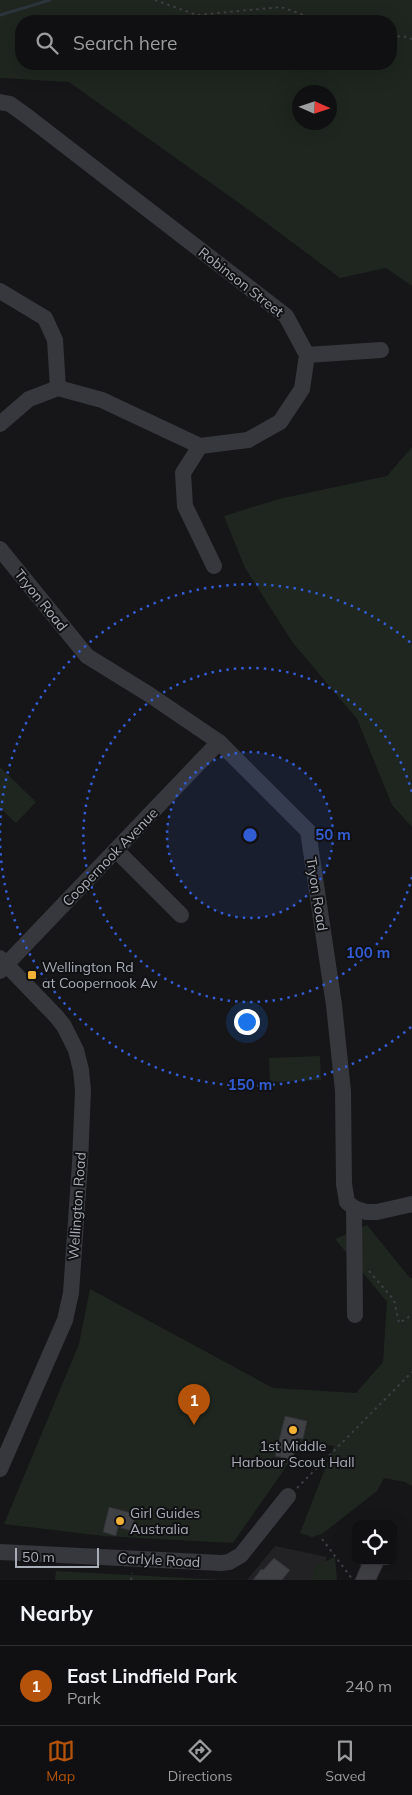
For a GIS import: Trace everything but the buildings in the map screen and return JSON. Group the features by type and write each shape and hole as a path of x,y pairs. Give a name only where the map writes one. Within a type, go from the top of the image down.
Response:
{"street":[{"name":"Robinson Street","path":"0,102 10,104 28,117 286,316 307,355"},
{"path":"0,291 45,318 55,340 58,388"},
{"path":"0,424 30,400 58,388 102,400 200,446 248,440 280,422 302,389 307,355 382,350"},
{"path":"200,446 183,473 185,506 214,566"},
{"name":"Tryon Road","path":"0,549 87,656 150,695 219,742 308,831 334,1005 343,1091 344,1184 347,1202 354,1208 355,1315"},
{"name":"Coopernook Avenue","path":"2,965 116,850 219,742"},
{"path":"116,850 181,915"},
{"name":"Wellington Road","path":"0,1469 66,1320 69,1307 76,1228 83,1090 76,1050 64,1026 56,1016 2,965"},
{"path":"354,1208 366,1212 377,1212 412,1204"},
{"name":"Carlyle Road","path":"0,1552 229,1562 241,1555 288,1496"}],"path":[{"path":"155,0 197,15 281,7 304,15"},
{"path":"397,36 412,39"},
{"path":"354,1253 394,1300 399,1322 412,1315"},
{"path":"288,1496 412,1372"},
{"path":"322,1539 353,1580"}],"shaded area":[{"path":"0,0 412,0 412,286 386,268 340,278 253,213 69,82 0,78"},
{"path":"412,447 412,827 392,805 357,719 293,643 245,568 224,516 279,499 387,476"},
{"path":"0,767 36,802 16,823 0,808"},
{"path":"320,1056 321,1080 270,1082 269,1058"},
{"path":"367,1225 410,1278 412,1278 412,1486 405,1482 384,1478 377,1491 322,1534 312,1537 300,1533 334,1446 304,1441 233,1543 103,1536 4,1524 79,1344 90,1289 273,1388 356,1393 383,1362 387,1302 335,1239"},
{"path":"275,1546 327,1557 317,1580 247,1580"},
{"path":"335,1557 337,1580 312,1580 315,1566"},
{"path":"56,1571 223,1580 55,1580"}],"waterway":[{"path":"0,15 50,0"}],"place":[{"name":"Wellington Rd at Coopernook Av","path":"32,975"},
{"name":"East Lindfield Park","path":"194,1425"},
{"name":"1st Middle Harbour Scout Hall","path":"293,1430"},
{"name":"Girl Guides Australia","path":"120,1521"}]}
